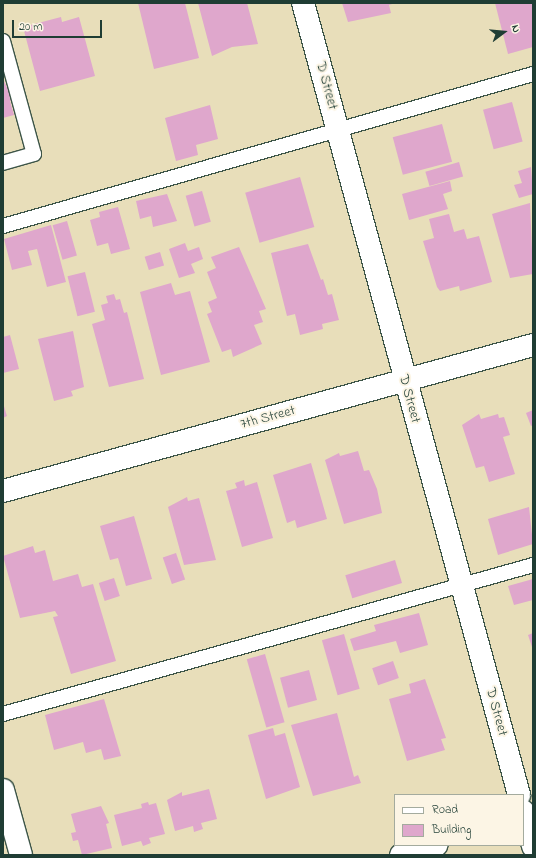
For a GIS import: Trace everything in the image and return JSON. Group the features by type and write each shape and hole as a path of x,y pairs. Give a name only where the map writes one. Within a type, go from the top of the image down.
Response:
{"street":[{"name":"D Street","path":"303,3 404,380 519,794"},
{"name":"7th Street","path":"3,491 533,345"},
{"path":"3,790 21,855"},
{"path":"526,818 533,847"},
{"path":"401,855 433,846"}],"lane":[{"path":"3,41 34,154 3,163"},
{"path":"3,226 533,74"},
{"path":"3,714 533,565"}],"building":[{"path":"138,3 185,3 199,58 154,69"},
{"path":"198,3 247,3 258,44 232,47 212,56"},
{"path":"342,3 395,3 389,5 391,13 348,22"},
{"path":"495,3 533,3 533,47 508,54"},
{"path":"61,17 62,22 79,17 95,76 40,91 23,27"},
{"path":"3,79 13,100 10,101 14,115 3,118"},
{"path":"512,102 523,142 494,149 483,110"},
{"path":"210,105 218,139 196,145 198,155 176,161 165,118"},
{"path":"442,124 452,162 403,175 393,137"},
{"path":"459,162 463,176 429,186 425,172"},
{"path":"531,167 533,194 519,198 514,185 522,183 518,171"},
{"path":"300,177 314,227 260,243 245,193"},
{"path":"450,181 452,191 443,194 448,209 409,220 402,194"},
{"path":"202,191 211,222 194,226 186,196"},
{"path":"167,194 177,221 153,227 151,216 140,219 136,201"},
{"path":"530,203 533,274 510,278 492,214"},
{"path":"118,207 130,249 111,254 108,243 97,246 90,220 100,217 99,212"},
{"path":"449,214 454,232 464,229 467,239 479,236 492,282 460,291 459,286 440,291 437,287 423,241 434,238 429,219"},
{"path":"67,221 77,256 63,260 53,225"},
{"path":"51,225 66,282 47,287 37,249 28,251 32,265 12,270 4,239"},
{"path":"185,243 188,251 199,247 203,259 191,264 195,273 179,278 169,249"},
{"path":"308,244 328,295 332,294 339,320 322,324 323,329 300,335 295,314 287,316 271,253"},
{"path":"239,247 266,309 259,311 263,322 254,325 262,344 233,357 231,349 222,352 207,314 212,312 208,302 217,298 207,272 216,268 211,257"},
{"path":"160,252 164,265 149,270 145,257"},
{"path":"85,272 95,312 77,316 68,276"},
{"path":"171,283 175,295 190,291 210,362 161,375 140,292"},
{"path":"114,294 116,300 120,299 124,313 127,312 144,379 109,387 92,324 105,320 101,305 108,303 106,296"},
{"path":"73,331 84,387 71,391 73,396 54,401 38,339"},
{"path":"10,335 19,369 3,373 3,337"},
{"path":"3,403 7,416 3,418"},
{"path":"533,410 533,425 531,426 526,413"},
{"path":"479,414 481,419 498,414 499,418 504,417 510,435 503,437 515,474 489,482 484,466 476,468 462,425"},
{"path":"358,451 364,471 369,470 377,489 382,513 344,524 325,460 339,453 340,456"},
{"path":"311,463 327,519 297,528 295,520 287,523 273,475"},
{"path":"244,480 245,486 257,482 273,538 242,547 226,491 237,488 235,483"},
{"path":"187,497 188,501 199,498 216,560 184,565 168,507"},
{"path":"529,507 533,544 498,555 488,519"},
{"path":"134,516 152,579 126,586 118,558 110,560 100,526"},
{"path":"33,546 35,553 45,550 53,581 78,574 82,587 93,584 116,661 71,674 53,617 58,616 55,611 20,618 3,556"},
{"path":"176,553 185,579 172,584 163,558"},
{"path":"395,560 402,583 352,598 345,575"},
{"path":"114,578 120,596 105,601 99,583"},
{"path":"533,579 533,600 514,605 508,586"},
{"path":"419,613 428,645 400,653 396,641 354,651 350,639 376,631 374,625"},
{"path":"533,633 533,650 528,635"},
{"path":"344,634 360,689 338,695 322,640"},
{"path":"265,654 285,722 266,727 247,659"},
{"path":"393,661 399,678 378,685 372,668"},
{"path":"309,670 317,700 288,708 280,678"},
{"path":"425,679 446,738 441,739 445,750 407,761 389,699 411,693 409,684"},
{"path":"104,699 121,756 104,760 101,749 86,753 83,742 54,750 45,715"},
{"path":"337,713 354,777 358,775 361,783 313,796 291,725"},
{"path":"273,728 275,736 285,733 300,787 266,799 248,735"},
{"path":"209,789 217,819 201,823 203,829 194,832 193,826 175,831 167,800 182,792 182,796"},
{"path":"148,802 149,805 156,803 165,834 149,838 151,843 143,846 141,841 122,846 114,815 142,808 141,804"},
{"path":"101,806 109,823 106,824 112,848 82,855 78,840 73,841 71,833 76,832 71,814"}]}
